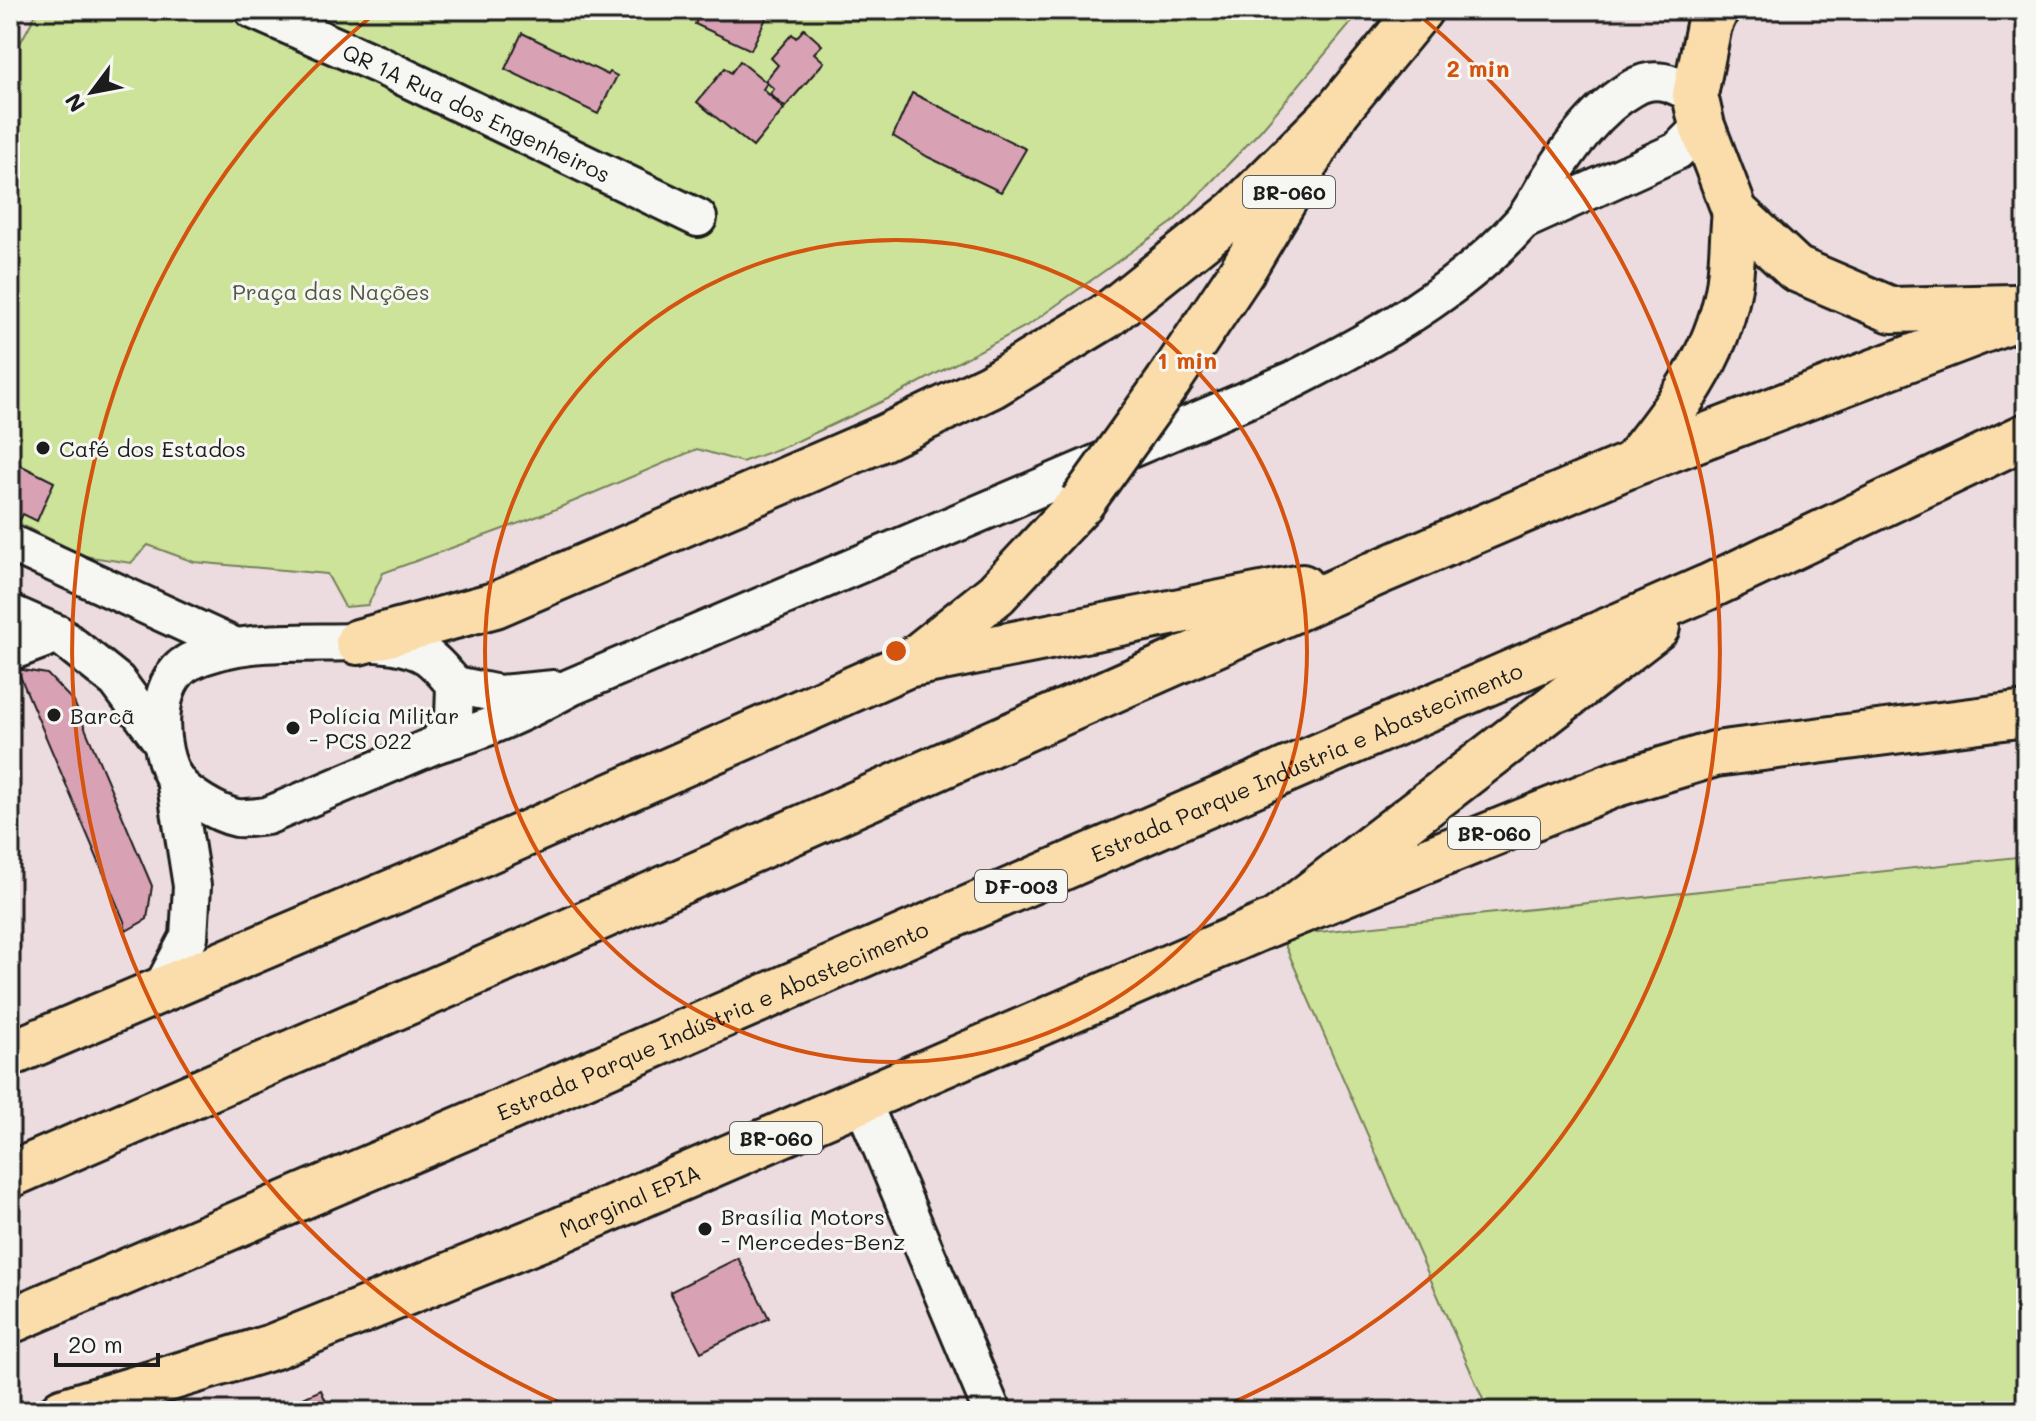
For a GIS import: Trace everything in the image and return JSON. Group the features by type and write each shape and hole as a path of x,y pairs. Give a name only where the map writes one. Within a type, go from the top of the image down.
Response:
{"main road":[{"name":"BR-060","path":"10,1054 442,871 907,665 996,594 1082,502 1242,271 1337,111 1420,10"},
{"path":"1632,464 1671,416 1708,356 1728,292 1735,212 1698,110 1709,25 1716,10"},
{"path":"358,642 495,605 883,438 991,386 1105,317 1236,212 1337,111"},
{"path":"1735,212 1796,269 1892,310 2026,307"},
{"path":"10,1175 472,975 1379,572 1632,464 2026,314"},
{"name":"Estrada Parque Indústria e Abastecimento","path":"10,1321 496,1114 1708,587 2026,436"},
{"path":"907,665 1379,572"},
{"path":"1276,921 1708,587"},
{"name":"BR-060","path":"1276,921 1616,784 1715,754 2026,714"},
{"name":"Marginal EPIA","path":"62,1411 272,1347 549,1235 1276,921"}],"street":[{"name":"QR 1A Rua dos Engenheiros","path":"253,10 379,65 698,218"},
{"path":"175,779 196,800 237,818 267,816 437,744 492,727 571,687 1293,380 1410,317 1472,269 1523,221 1569,148 1631,88 1649,80 1669,82 1698,110 1677,151 1523,221"},
{"path":"10,543 234,646"},
{"path":"10,613 58,634 117,681 162,742 175,779 192,886 189,937 161,990"},
{"path":"10,652 58,634"},
{"path":"162,742 161,706 166,689 186,664 234,646 384,643 429,657 455,685 499,694 571,687"},
{"path":"437,744 454,718 455,685"},
{"path":"862,1101 992,1411"}],"green space":[{"name":"Praça das Nações","path":"38,10 1362,10 1261,130 1173,222 1030,324 896,395 789,445 742,462 697,449 544,514 383,573 368,605 345,607 327,574 194,562 148,545 131,563 84,556 10,519 10,62"},
{"path":"2026,856 2026,1411 1488,1411 1281,936"}],"building":[{"path":"701,10 770,10 751,50 695,24"},
{"path":"804,29 822,45 814,53 824,62 785,107 770,94 774,89 765,81 778,65 771,58 792,34 796,38"},
{"path":"522,33 608,75 610,72 617,76 598,114 505,69"},
{"path":"740,61 767,83 763,89 784,109 753,147 697,102 725,68 731,73"},
{"path":"912,93 1026,149 1001,192 928,157 893,136"},
{"path":"10,460 54,482 37,521 23,514 19,522 10,518"},
{"path":"17,669 47,674 74,702 152,886 147,919 126,931 124,921"},
{"path":"738,1258 769,1318 701,1352 670,1292"},
{"path":"321,1390 330,1411 273,1411"}],"place":[{"name":"Café dos Estados","path":"43,448"},
{"name":"Barcã","path":"54,715"},
{"name":"Polícia Militar - PCS 022","path":"293,728"},
{"name":"Brasília Motors - Mercedes-Benz","path":"705,1229"}]}
